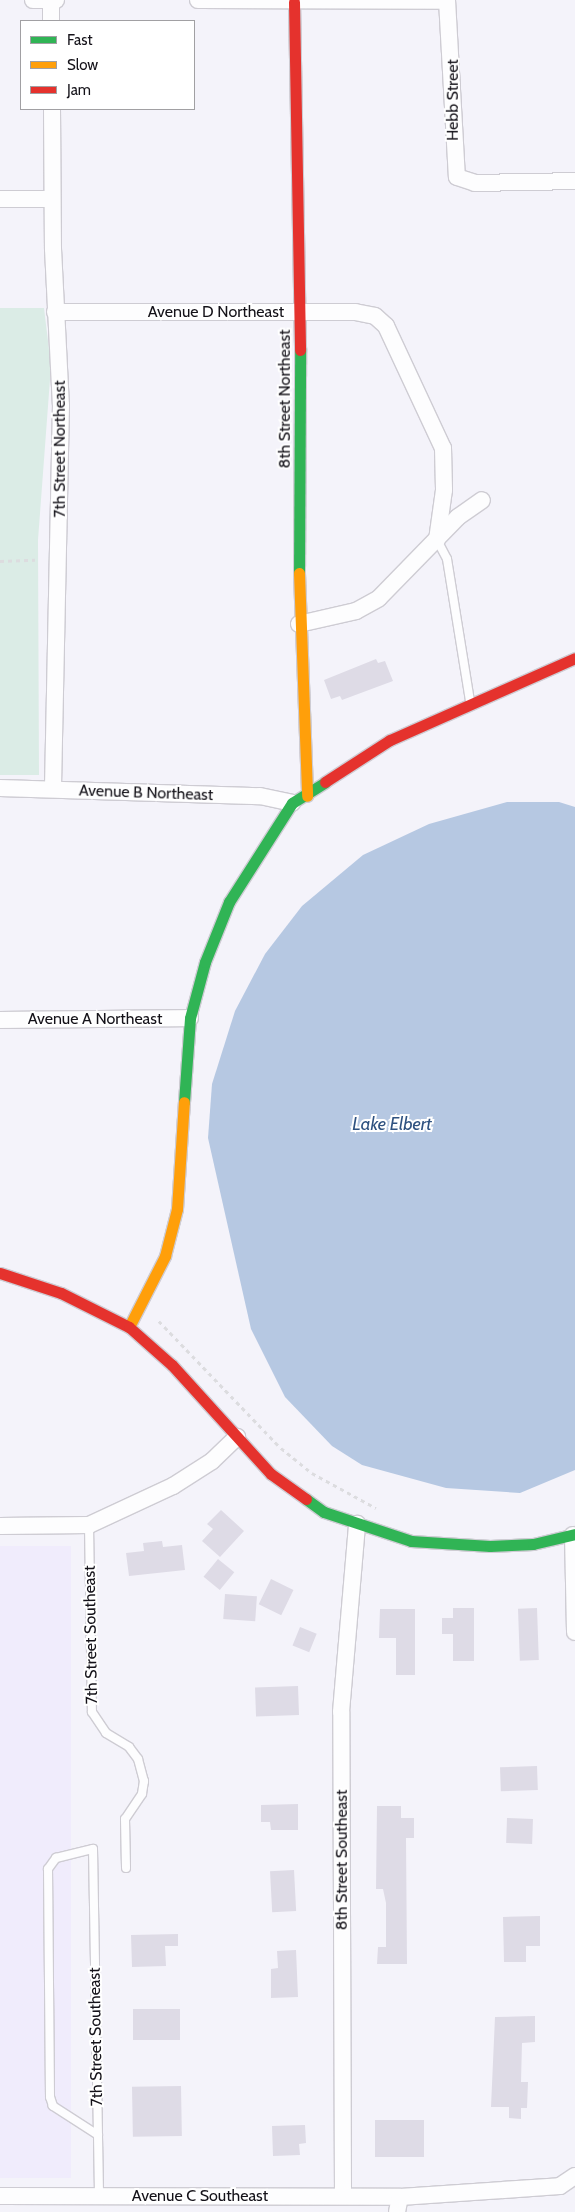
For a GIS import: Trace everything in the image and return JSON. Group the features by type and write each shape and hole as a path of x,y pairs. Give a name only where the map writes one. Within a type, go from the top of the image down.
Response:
{"street":[{"path":"33,0 56,0"},
{"path":"51,0 51,20"},
{"path":"198,0 294,2 447,1"},
{"name":"Hebb Street","path":"447,1 453,53 453,154 457,177 479,183 575,181"},
{"name":"8th Street Northeast","path":"294,2 300,312 299,624 307,796"},
{"name":"7th Street Northeast","path":"52,110 52,199 61,491 53,789"},
{"path":"0,199 52,199"},
{"name":"Avenue D Northeast","path":"55,312 300,312 375,316 386,326 442,448 444,490 437,540"},
{"path":"299,624 356,611 380,598 458,517 482,500"},
{"path":"129,1327 165,1256 177,1209 190,1018 205,962 228,902 292,803 307,796 390,740 471,706 575,658"},
{"name":"Avenue B Northeast","path":"0,788 260,796 292,803"},
{"name":"Avenue A Northeast","path":"0,1020 190,1018"},
{"path":"0,1273 61,1293 129,1327 172,1365 237,1437 296,1493 324,1512 411,1541 478,1547 533,1544 574,1534 575,1632"},
{"path":"0,1526 89,1525 173,1486 212,1461 237,1437"},
{"name":"8th Street Southeast","path":"342,2196 341,1712 358,1524"},
{"name":"Avenue C Southeast","path":"0,2196 342,2196 398,2204 560,2186 575,2176"}],"lane":[{"path":"437,540 447,559 471,706"},
{"name":"7th Street Southeast","path":"89,1525 92,1712 106,1732 129,1747 138,1759 144,1781 139,1798 125,1819 126,1868"},
{"name":"7th Street Southeast","path":"98,2135 53,2106 50,2097 48,1869 56,1858 92,1848 98,2135 99,2196"}],"path":[{"path":"0,561 35,560"},
{"path":"159,1321 281,1448 312,1472 383,1512"}],"shaded area":[{"path":"0,308 44,308 51,366 38,540 39,775 0,775"},
{"path":"0,1546 71,1546 71,2178 0,2178"}],"water":[{"name":"Lake Elbert","path":"507,802 559,802 575,807 575,1470 520,1493 446,1488 362,1465 332,1446 285,1397 251,1329 208,1138 212,1084 235,1011 265,954 302,906 363,855 429,824"}],"building":[{"path":"376,659 378,663 385,661 393,681 342,700 340,696 331,699 324,680"},
{"path":"221,1510 244,1531 220,1557 202,1541 213,1529 207,1524"},
{"path":"162,1541 163,1547 182,1545 185,1570 129,1576 126,1553 144,1551 143,1543"},
{"path":"218,1559 234,1572 220,1590 204,1577"},
{"path":"271,1579 293,1590 281,1615 259,1604"},
{"path":"225,1594 257,1596 255,1621 223,1619"},
{"path":"453,1608 474,1608 474,1661 453,1661 453,1634 442,1634 442,1618 453,1618"},
{"path":"537,1608 539,1660 520,1661 518,1609"},
{"path":"380,1609 415,1609 415,1675 396,1675 396,1638 379,1638"},
{"path":"300,1627 317,1634 309,1652 293,1646"},
{"path":"298,1686 299,1715 256,1716 255,1688"},
{"path":"537,1766 538,1790 501,1791 500,1767"},
{"path":"298,1804 298,1830 271,1830 270,1822 261,1822 261,1805"},
{"path":"377,1806 401,1806 401,1818 414,1818 414,1838 406,1838 407,1964 377,1964 378,1947 386,1947 386,1903 383,1889 376,1889"},
{"path":"507,1818 533,1819 532,1844 506,1843"},
{"path":"294,1870 296,1911 272,1912 270,1871"},
{"path":"540,1916 540,1946 526,1946 526,1962 504,1962 503,1917"},
{"path":"178,1934 178,1946 165,1946 166,1966 132,1967 131,1935"},
{"path":"296,1950 298,1997 271,1998 271,1969 278,1968 277,1951"},
{"path":"133,2009 180,2009 180,2040 133,2040"},
{"path":"535,2016 535,2042 522,2043 521,2082 528,2082 527,2108 521,2108 521,2119 509,2118 509,2107 491,2107 495,2017"},
{"path":"181,2086 182,2136 133,2137 132,2087"},
{"path":"375,2120 424,2120 424,2157 375,2157"},
{"path":"305,2125 306,2143 299,2144 300,2155 273,2156 272,2126"}],"traffic: fast":[{"path":"299,573 300,350"},
{"path":"184,1102 190,1018 205,962 229,902 292,803 325,782"},
{"path":"306,1499 324,1512 411,1541 490,1546 533,1544 575,1534"}],"traffic: slow":[{"path":"299,573 307,796"},
{"path":"129,1327 165,1256 177,1209 184,1102"}],"traffic: jam":[{"path":"294,2 300,350"},
{"path":"325,782 390,740 575,658"},
{"path":"0,1273 61,1293 129,1327 172,1365 271,1474 306,1499"}]}
